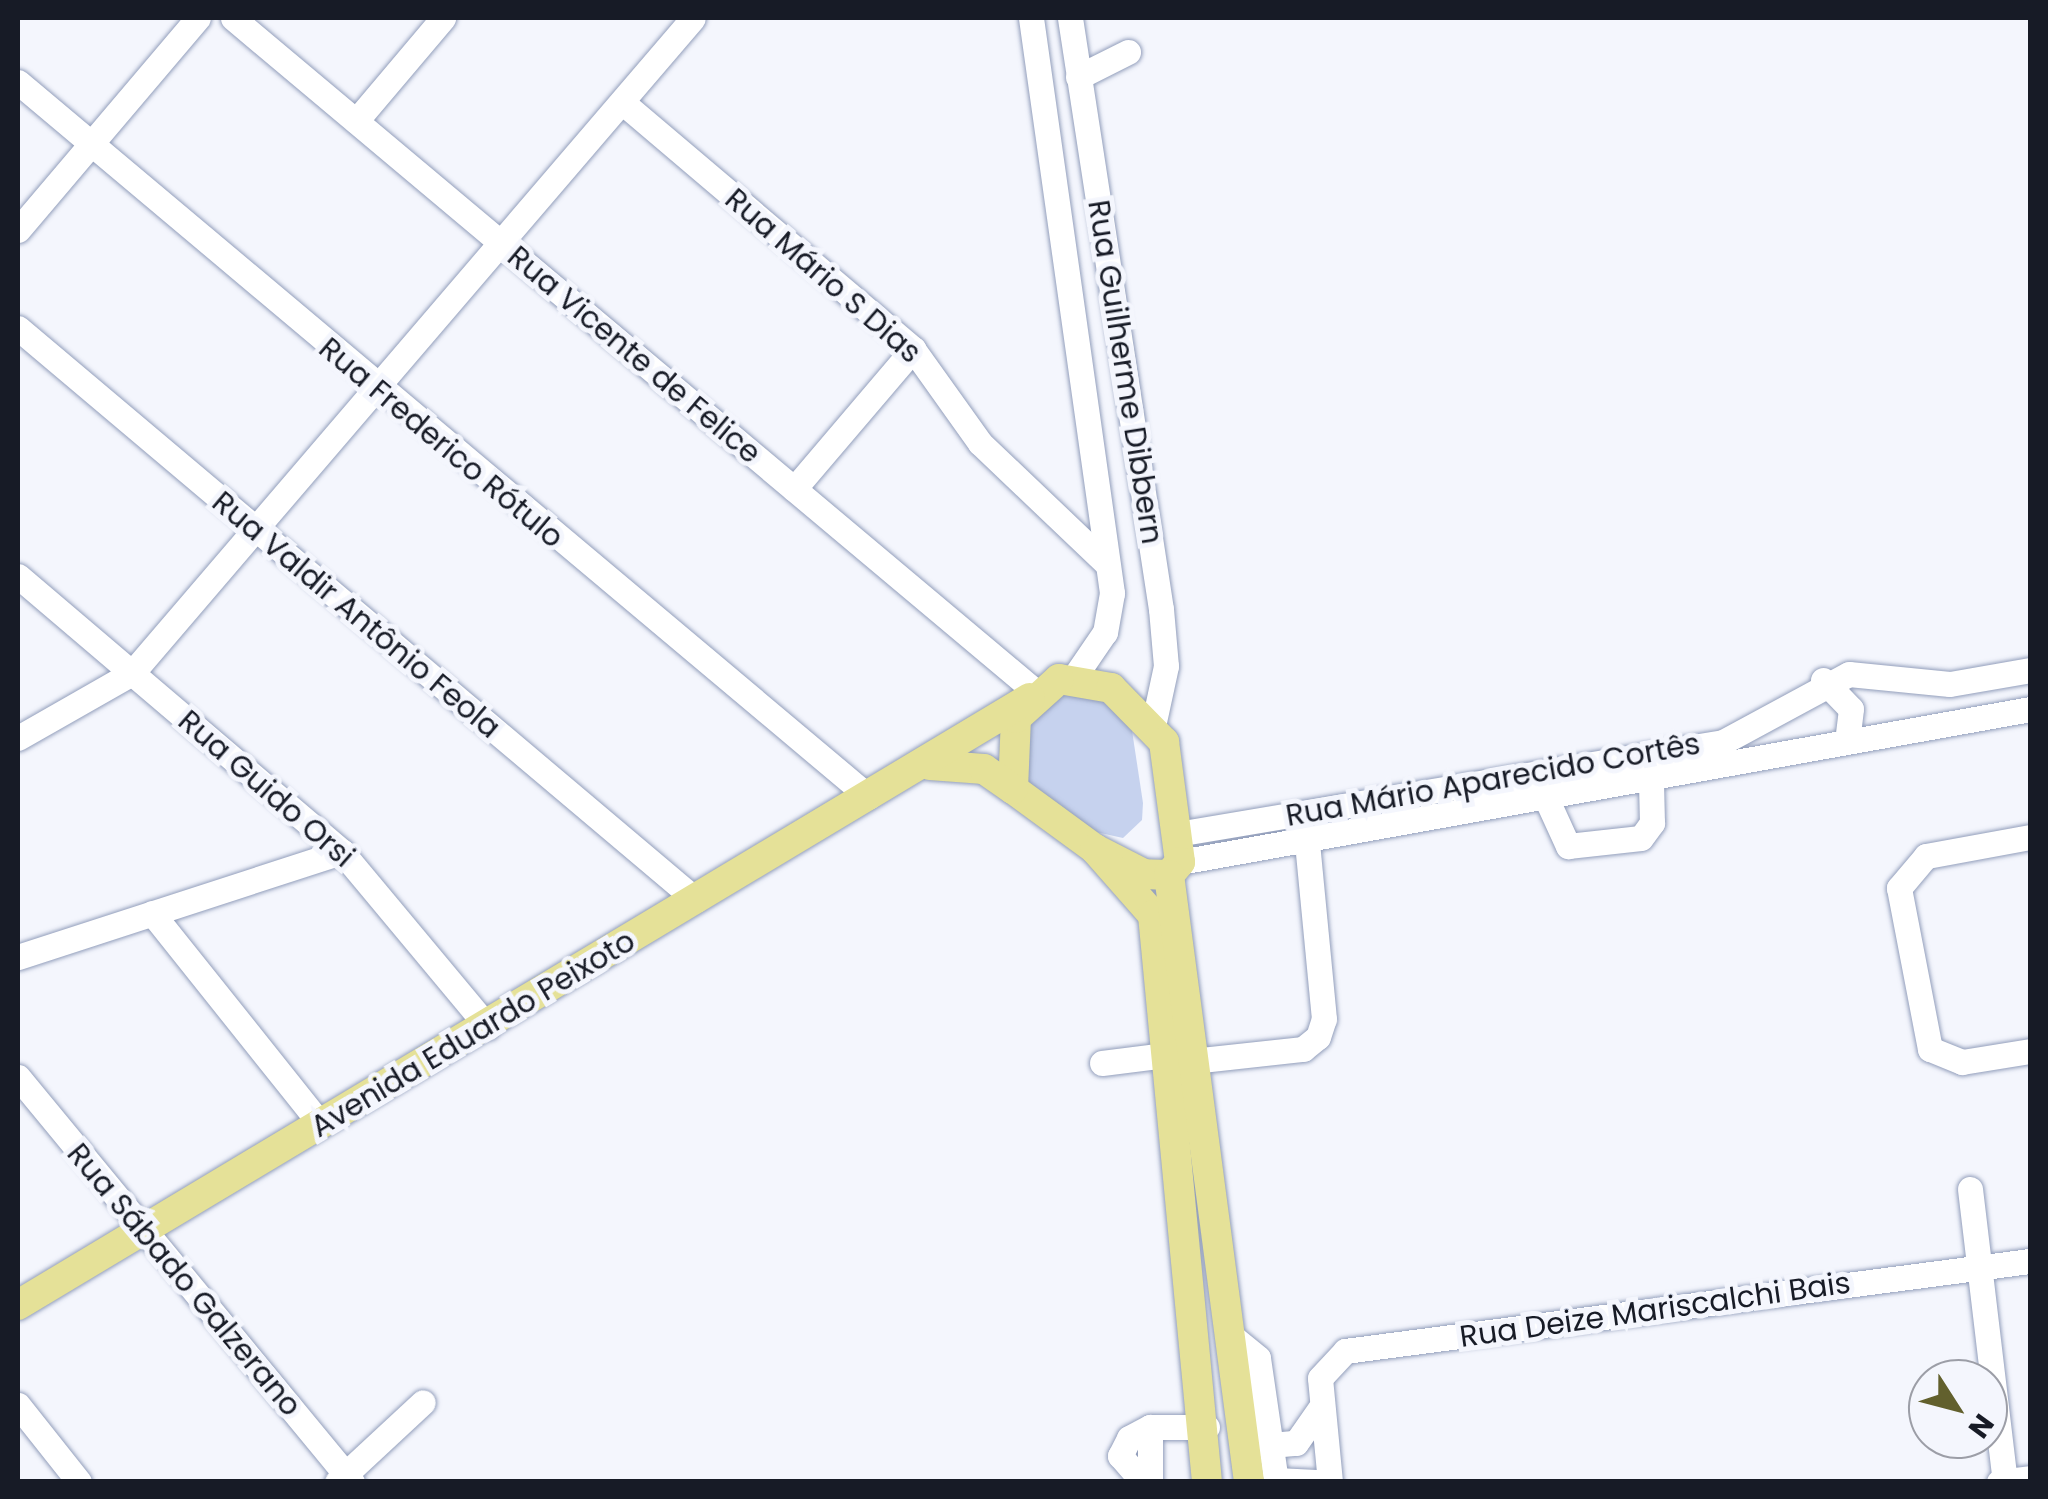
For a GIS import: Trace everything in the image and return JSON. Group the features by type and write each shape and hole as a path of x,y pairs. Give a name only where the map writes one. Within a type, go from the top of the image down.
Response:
{"main road":[{"path":"1075,676 1111,688 1164,742 1175,857 1178,1058 1207,1482"},
{"name":"Avenida Eduardo Peixoto","path":"18,1305 869,797 930,765 1033,695 1075,676"},
{"path":"1014,788 1008,742 1033,695"},
{"path":"930,765 984,768 1095,848 1144,874 1175,857"},
{"path":"1095,848 1148,902 1230,1335 1249,1482"}],"street":[{"path":"18,230 198,18"},
{"name":"Rua Vicente de Felice","path":"232,18 794,489 1033,695"},
{"path":"356,121 442,18"},
{"path":"18,738 132,673 692,18"},
{"name":"Rua Guilherme Dibbern","path":"1030,18 1106,563 1106,632 1075,676"},
{"name":"Rua Guilherme Dibbern","path":"1070,18 1161,609 1166,666 1152,726"},
{"path":"1078,77 1128,52"},
{"name":"Rua Frederico Rótulo","path":"18,82 374,389 869,797"},
{"name":"Rua Mário S Dias","path":"622,102 913,349 980,444 1106,563"},
{"name":"Rua Valdir Antônio Feola","path":"18,328 252,530 696,900"},
{"path":"794,489 913,349"},
{"path":"1048,510 1095,499"},
{"name":"Rua Guido Orsi","path":"18,576 342,852 488,1027"},
{"name":"Rua Mário Aparecido Cortês","path":"1175,857 1723,742 1823,680 1876,673 1950,684 2030,670"},
{"path":"1876,673 1863,709 1878,736"},
{"path":"1823,680 1852,709 1847,742"},
{"name":"Rua Mário Aparecido Cortês","path":"1175,857 1306,843 1651,783 2030,709"},
{"path":"1547,800 1568,846 1641,838 1652,824 1651,783"},
{"path":"2030,838 1926,856 1909,868 1899,888 1922,1037 1944,1059 2030,1051"},
{"path":"1102,1063 1303,1049 1318,1038 1324,1019 1306,843"},
{"path":"18,956 342,852"},
{"path":"152,914 321,1125"},
{"name":"Rua Sábado Galzerano","path":"18,1077 345,1479"},
{"path":"1970,1189 2003,1481 2030,1478"},
{"name":"Rua Deize Mariscalchi Bais","path":"1330,1482 1320,1378 1345,1351 2030,1261"},
{"path":"1230,1335 1258,1358 1276,1481 1316,1482"},
{"path":"345,1479 423,1402"},
{"path":"18,1405 79,1482"},
{"name":"Rua Deize Mariscalchi Bais","path":"1270,1446 1296,1443 1321,1407"},
{"path":"1150,1427 1150,1482"},
{"path":"1143,1482 1120,1456 1150,1427 1202,1428 1196,1482"}],"shaded area":[{"path":"1064,693 1107,701 1131,724 1142,820 1123,838 1096,832 1028,782 1029,724"}]}
